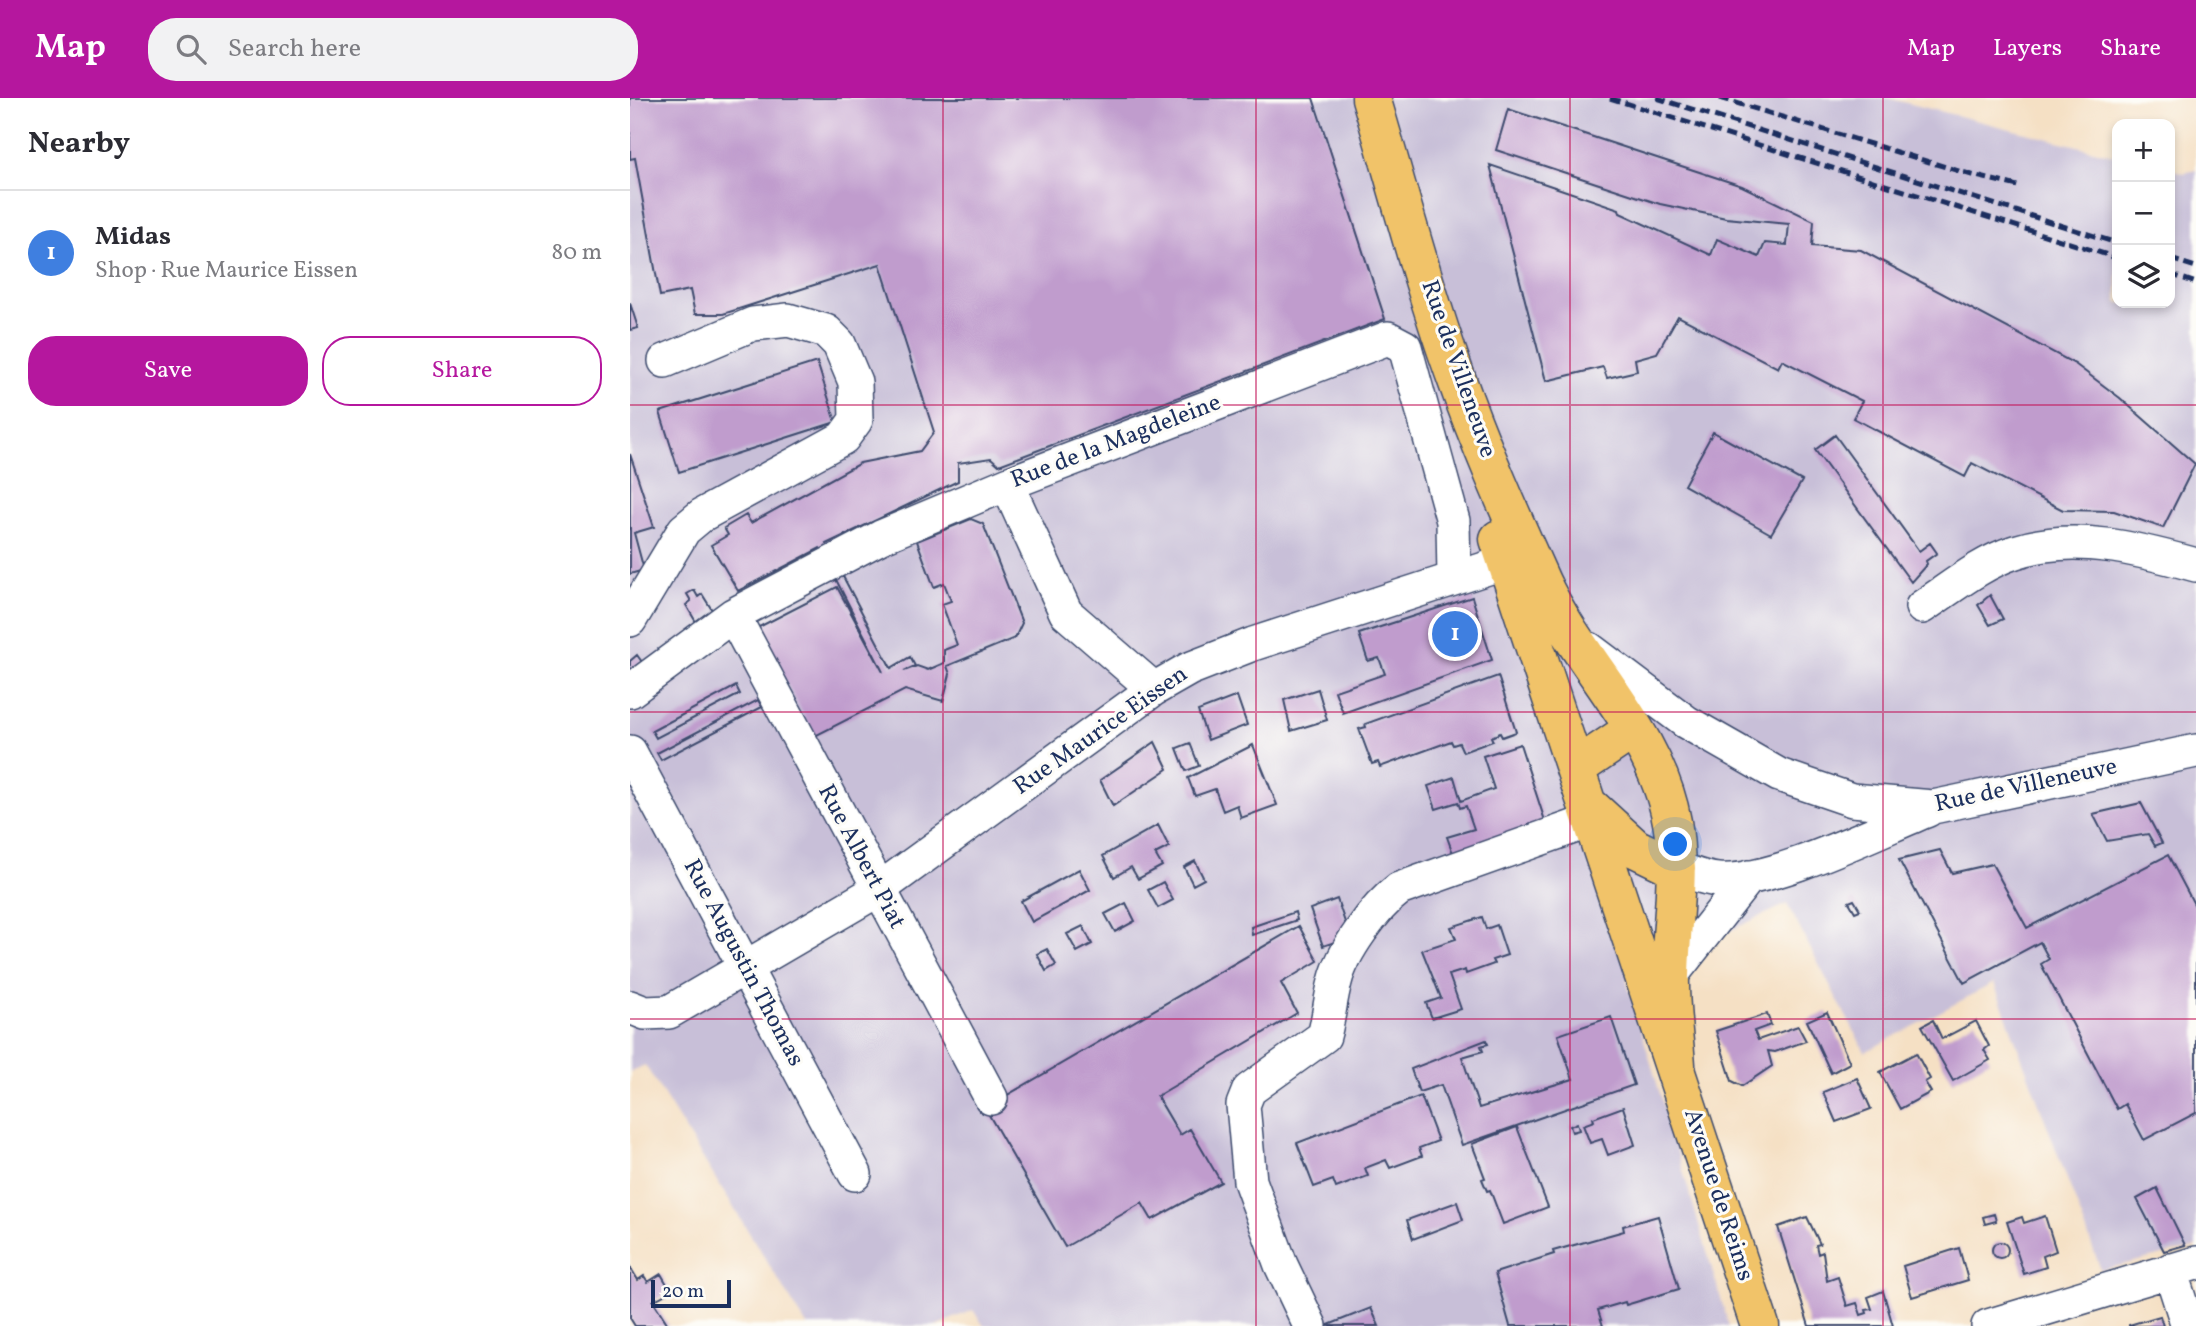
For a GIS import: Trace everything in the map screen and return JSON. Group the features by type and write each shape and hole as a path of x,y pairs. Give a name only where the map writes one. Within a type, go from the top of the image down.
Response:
{"main road":[{"name":"Rue de Villeneuve","path":"1371,98 1454,372 1528,551 1568,632 1634,729 1658,775 1672,821 1676,868 1670,977 1676,1065"},
{"path":"1454,372 1486,499 1506,562 1676,1065"},
{"path":"1539,659 1590,664"},
{"path":"1576,768 1634,729"},
{"path":"1590,812 1635,848 1676,868"},
{"name":"Avenue de Reims","path":"1676,1065 1760,1326"}],"street":[{"path":"630,620 684,530 702,515 843,438 856,420 855,382 839,344 826,331 788,320 753,324 665,361"},
{"name":"Rue de la Magdeleine","path":"630,691 733,615 881,537 1007,484 1388,338 1405,347 1453,521 1454,578"},
{"path":"1007,484 1066,613 1154,689"},
{"path":"1922,607 1980,568 2016,551 2083,542 2143,550 2196,565"},
{"name":"Rue Maurice Eissen","path":"630,1007 645,1013 669,1012 878,890 1154,689 1189,668 1253,644 1506,562"},
{"name":"Rue Albert Piat","path":"733,615 991,1098"},
{"name":"Rue de Villeneuve","path":"1568,632 1621,677 1686,722 1779,775 1852,800 1933,807 2196,751"},
{"path":"1634,729 1656,719 1686,722"},
{"name":"Rue Augustin Thomas","path":"630,752 855,1174"},
{"path":"1676,868 1717,880 1749,877 1808,860 1933,807"},
{"path":"1310,1326 1281,1265 1250,1181 1243,1105 1249,1090 1324,1036 1335,980 1353,944 1384,900 1399,889 1590,812"},
{"path":"1670,977 1749,877"},
{"path":"1988,1326 2183,1267 2188,1326"}],"shaded area":[{"path":"630,98 1887,98 2112,155 2112,308 2175,308 2175,170 2184,173 2196,170 2196,1247 2101,1270 1994,983 1865,1052 1787,904 1626,979 1729,1326 984,1326 973,1310 935,1326 807,1326 645,1065 630,1072"}],"building":[{"path":"630,98 1313,98 1385,319 999,465 991,458 958,463 958,481 826,544 891,668 910,657 915,666 904,671 917,666 928,670 944,663 944,650 957,645 942,604 951,601 944,583 934,587 917,541 971,519 983,524 1022,623 1015,638 947,666 950,674 943,701 905,690 815,736 757,628 837,587 883,672 820,548 738,591 711,545 728,535 724,528 746,515 751,523 860,463 920,451 934,432 880,264 723,314 695,314 690,290 660,296 635,158 630,159"},
{"path":"1508,109 1742,186 1814,221 1812,246 1861,250 2075,364 2120,398 2195,464 2163,528 2114,511 2063,510 1972,463 1965,477 1853,418 1862,401 1782,360 1778,368 1678,316 1657,353 1635,359 1637,371 1607,378 1603,367 1546,381 1490,165 1619,209 1620,213 1711,255 1717,239 1759,257 1765,243 1787,245 1789,224 1726,218 1660,204 1496,150"},
{"path":"630,303 638,328 630,330"},
{"path":"817,362 836,422 679,472 660,412"},
{"path":"1713,432 1802,481 1771,534 1684,485"},
{"path":"1835,435 1919,551 1930,543 1937,553 1926,561 1927,564 1911,582 1815,450"},
{"path":"630,454 654,527 634,533 644,570 630,574"},
{"path":"694,590 698,597 702,594 712,610 696,622 686,605 691,601 687,594"},
{"path":"1990,595 2003,619 1990,625 1978,605"},
{"path":"1472,597 1492,660 1343,713 1335,691 1385,674 1379,658 1368,661 1359,634"},
{"path":"637,655 642,662 630,671 630,661"},
{"path":"1498,676 1516,732 1502,737 1500,733 1491,737 1493,741 1463,752 1459,743 1453,745 1451,741 1380,767 1378,762 1372,764 1359,729 1366,727 1365,724"},
{"path":"736,686 740,694 656,738 652,731"},
{"path":"1318,689 1327,720 1291,731 1284,700"},
{"path":"1237,696 1247,725 1208,740 1198,711"},
{"path":"758,700 762,707 661,760 657,753"},
{"path":"1155,742 1168,769 1113,806 1100,780"},
{"path":"1190,743 1199,766 1186,771 1177,748"},
{"path":"1520,744 1546,824 1454,856 1447,837 1474,829 1466,806 1460,808 1458,802 1436,809 1428,786 1454,777 1461,801 1494,789 1483,756"},
{"path":"1253,745 1277,805 1241,818 1237,805 1223,811 1215,789 1195,796 1188,778"},
{"path":"2141,803 2162,843 2155,846 2148,834 2107,841 2093,814"},
{"path":"1158,825 1169,847 1155,854 1162,866 1138,879 1131,867 1114,877 1103,856"},
{"path":"1940,850 1952,873 1992,864 2027,928 2168,855 2196,908 2196,1113 2144,1140 2125,1104 2117,1109 2041,964 2049,959 2040,942 1964,983 1899,860"},
{"path":"1195,861 1204,879 1193,885 1184,867"},
{"path":"1079,869 1090,890 1032,922 1021,901"},
{"path":"1163,882 1173,900 1158,908 1148,890"},
{"path":"1337,899 1350,937 1323,946 1310,909"},
{"path":"1854,900 1860,910 1855,912 1849,902"},
{"path":"1126,903 1135,921 1115,932 1105,914"},
{"path":"1295,912 1297,920 1252,935 1251,927"},
{"path":"1482,917 1486,929 1497,925 1507,955 1492,960 1494,964 1466,974 1465,970 1449,975 1461,1009 1432,1018 1426,1003 1441,998 1422,950 1456,939 1451,927"},
{"path":"1083,926 1092,944 1077,952 1067,934"},
{"path":"1299,926 1318,961 1281,983 1297,1013 1157,1096 1180,1135 1190,1129 1221,1182 1152,1220 1142,1203 1065,1247 985,1108"},
{"path":"1047,949 1056,965 1046,971 1037,954"},
{"path":"1827,1012 1850,1063 1831,1073 1807,1021"},
{"path":"1767,1014 1771,1025 1754,1031 1758,1040 1798,1026 1806,1041 1775,1052 1768,1051 1772,1066 1742,1086 1732,1081 1716,1031"},
{"path":"1611,1017 1634,1085 1462,1145 1441,1085 1419,1092 1411,1069 1486,1040 1488,1044 1481,1046 1483,1051 1462,1057 1479,1108 1573,1079 1558,1035"},
{"path":"1933,1020 1942,1039 1976,1021 1989,1046 1984,1050 1990,1060 1953,1081 1922,1026"},
{"path":"1916,1053 1930,1079 1925,1082 1931,1092 1900,1109 1880,1072"},
{"path":"1857,1078 1871,1109 1836,1122 1823,1092"},
{"path":"1421,1096 1438,1141 1419,1148 1422,1156 1390,1168 1386,1160 1365,1168 1368,1176 1336,1188 1333,1180 1314,1187 1297,1143"},
{"path":"1623,1107 1635,1145 1608,1155 1602,1139 1590,1143 1583,1125 1594,1121 1593,1118"},
{"path":"1577,1123 1579,1130 1572,1132 1570,1126"},
{"path":"1517,1127 1548,1207 1503,1224 1490,1190 1487,1191 1482,1179 1485,1178 1472,1144"},
{"path":"2157,1188 2185,1245 2164,1251 2137,1199"},
{"path":"1457,1202 1463,1220 1413,1239 1407,1220"},
{"path":"1994,1214 1996,1221 1985,1224 1983,1217"},
{"path":"1658,1216 1679,1289 1626,1305 1625,1302 1598,1310 1603,1326 1510,1326 1495,1273 1554,1254 1553,1251 1624,1231 1623,1226"},
{"path":"2045,1216 2056,1251 2043,1256 2046,1267 2024,1274 2007,1222 2022,1217 2024,1223"},
{"path":"1807,1217 1820,1244 1816,1245 1818,1254 1823,1252 1827,1281 1838,1277 1847,1306 1857,1303 1861,1315 1872,1309 1868,1297 1883,1291 1893,1326 1809,1326 1778,1227"},
{"path":"1997,1242 2003,1242 2008,1250 2006,1256 1997,1258 1992,1253 1992,1247"},
{"path":"1959,1248 1968,1280 1912,1297 1903,1266"},
{"path":"630,1267 638,1280 644,1276 648,1282 661,1274 671,1291 653,1301 669,1326 635,1326 630,1318"},
{"path":"1371,1308 1379,1326 1326,1326"},
{"path":"2160,1316 2163,1326 2129,1326 2129,1325"}],"railway":[{"path":"1610,98 2112,256"},
{"path":"1657,98 2112,241"},
{"path":"1720,98 1972,175 2022,187"},
{"path":"2175,261 2196,267"},
{"path":"2175,276 2196,283"}],"place":[{"name":"Midas","path":"1455,634"}]}
